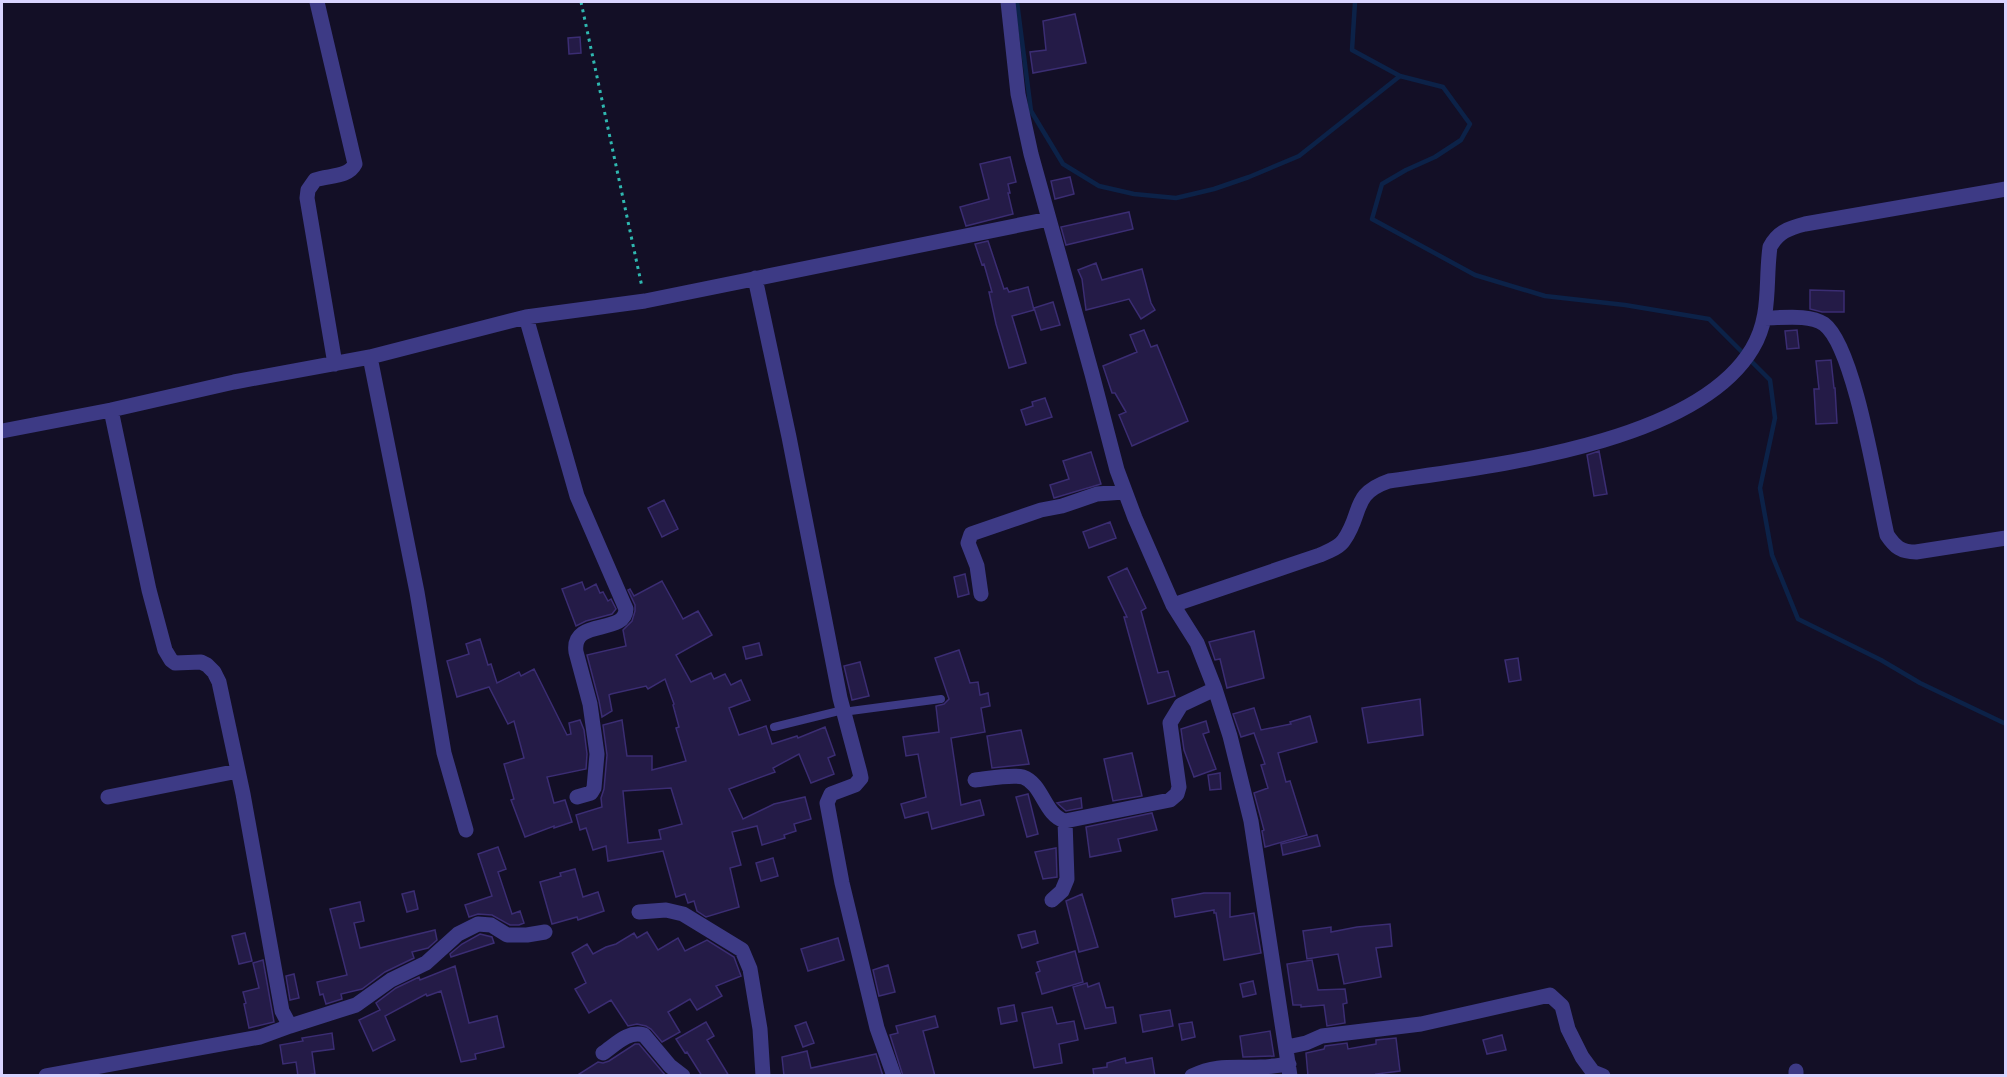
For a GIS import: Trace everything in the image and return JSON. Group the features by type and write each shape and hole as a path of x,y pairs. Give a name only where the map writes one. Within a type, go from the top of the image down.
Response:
{"street":[{"path":"317,2 355,164 353,169 344,174 315,180 308,190 307,198 335,364"},
{"path":"1008,2 1018,94 1031,154 1124,492 1173,605 1197,644 1215,689 1230,736 1251,821 1290,1070 1226,1066 1202,1071 1192,1076"},
{"path":"1173,605 1320,555 1334,548 1343,541 1361,498 1377,485 1389,481 1532,458 1581,447 1613,438 1671,415 1701,399 1741,366 1754,347 1765,318 1770,247 1775,237 1781,232 1805,224 2006,189"},
{"path":"2,431 111,410 234,382 370,357 526,317 645,301 1049,219"},
{"path":"755,278 843,711 861,778 855,786 831,794 827,803 842,883 877,1028 894,1076"},
{"path":"526,317 577,496 627,613 621,620 585,632 575,642 591,704 597,754 594,788 591,793 577,797"},
{"path":"1765,318 1812,319 1832,331 1838,341 1850,370 1887,535 1896,546 1906,552 1916,552 2006,538"},
{"path":"370,357 417,592 442,744 466,830"},
{"path":"111,410 149,590 165,650 175,663 201,662 214,672 222,692 282,1011 290,1026"},
{"path":"981,594 969,543 971,534 1097,494 1124,492"},
{"path":"975,780 1022,777 1029,780 1056,816 1065,821 1174,798 1179,787 1170,723 1181,705 1215,689"},
{"path":"108,797 238,771"},
{"path":"1052,900 1062,891 1066,879 1065,821"},
{"path":"639,912 666,910 683,914 742,950 750,969 760,1029 763,1076"},
{"path":"46,1076 260,1037 356,1005 391,980 426,963 458,934 478,924 491,925 507,935 545,932"},
{"path":"1287,1047 1306,1043 1322,1036 1421,1024 1550,995 1562,1006 1568,1029 1582,1057 1593,1072 1603,1076"},
{"path":"603,1053 624,1038 638,1033 644,1035 670,1066 683,1076"}],"lane":[{"path":"774,728 843,711 941,699"}],"path":[{"path":"581,2 645,301"}],"building":[{"path":"1075,14 1086,63 1033,73 1030,52 1046,50 1043,21"},
{"path":"580,37 581,53 569,54 568,38"},
{"path":"1010,157 1016,182 1008,184 1013,214 966,226 960,207 989,199 980,164"},
{"path":"1070,177 1074,194 1055,199 1051,181"},
{"path":"1129,212 1133,229 1066,245 1061,227"},
{"path":"988,241 1004,289 1007,288 1009,292 1028,287 1034,310 1012,316 1026,363 1009,368 996,324 989,292 992,292 984,264 982,265 975,244"},
{"path":"1096,263 1102,280 1142,269 1155,310 1141,319 1129,299 1086,310 1082,279 1078,270"},
{"path":"1810,290 1844,291 1844,312 1822,312 1810,309"},
{"path":"1053,302 1060,325 1041,330 1034,308"},
{"path":"1144,330 1151,347 1157,345 1188,421 1132,446 1119,415 1126,412 1115,393 1112,393 1103,366 1137,352 1130,335"},
{"path":"1797,330 1799,348 1787,349 1785,331"},
{"path":"1831,360 1837,423 1816,424 1814,389 1819,389 1816,361"},
{"path":"1045,398 1052,417 1026,425 1021,410 1033,406 1032,402"},
{"path":"1599,451 1607,494 1594,496 1587,455"},
{"path":"1091,452 1101,484 1054,498 1050,485 1069,479 1063,461"},
{"path":"664,500 678,529 662,537 648,508"},
{"path":"1110,522 1116,538 1089,548 1083,532"},
{"path":"1127,568 1146,608 1141,611 1158,673 1168,671 1175,696 1148,704 1124,617 1127,617 1108,577"},
{"path":"965,574 969,594 958,597 954,577"},
{"path":"662,581 683,619 698,611 712,635 676,655 691,682 711,673 714,679 725,674 731,685 741,680 750,700 729,708 739,735 766,726 772,744 797,736 798,738 825,727 835,755 828,758 834,774 811,783 799,754 773,768 775,772 729,789 743,819 774,804 805,797 811,819 794,824 796,831 784,835 785,838 762,845 757,826 732,832 741,865 730,868 739,907 706,917 697,911 694,901 688,903 685,894 676,897 663,851 608,861 606,846 593,850 586,828 580,830 576,815 602,807 601,798 607,755 603,725 622,720 627,756 652,756 652,770 686,761 676,728 679,727 674,704 665,679 648,689 646,686 609,695 612,711 602,717 587,655 626,646 623,630 632,621 635,611 635,605 628,590 630,589 634,596","holes":["671,788 682,824 659,830 661,839 628,843 623,791"]},
{"path":"582,582 585,590 596,584 600,593 603,592 608,601 611,599 616,609 612,614 576,626 562,589"},
{"path":"1254,631 1264,678 1227,688 1220,659 1215,660 1209,642"},
{"path":"480,639 488,665 491,664 497,683 519,672 521,676 534,669 567,735 571,734 569,723 580,720 584,730 587,754 586,769 547,777 554,803 565,800 572,822 525,837 511,800 514,799 504,764 524,758 514,721 508,724 489,687 457,697 447,661 469,654 466,644"},
{"path":"759,643 762,655 746,659 743,647"},
{"path":"959,650 970,683 978,682 980,695 988,693 990,706 981,708 985,732 951,738 961,805 980,800 984,815 932,829 928,812 905,818 901,804 926,797 918,754 906,756 903,737 939,732 936,706 944,704 949,699 935,658"},
{"path":"1518,658 1521,680 1509,682 1505,660"},
{"path":"860,662 869,696 852,700 844,666"},
{"path":"1420,699 1423,735 1368,743 1362,708"},
{"path":"1254,708 1261,730 1291,724 1290,722 1310,716 1317,742 1278,753 1286,782 1290,781 1307,835 1265,847 1262,831 1264,830 1254,793 1268,788 1261,765 1265,764 1254,733 1241,737 1233,714"},
{"path":"1206,721 1209,732 1203,734 1216,769 1194,777 1184,750 1181,729"},
{"path":"1021,730 1029,764 992,768 987,736"},
{"path":"1132,753 1142,796 1113,801 1104,759"},
{"path":"1220,773 1221,789 1210,790 1208,775"},
{"path":"1028,794 1038,834 1027,837 1016,797"},
{"path":"1081,798 1082,808 1066,811 1057,803"},
{"path":"1152,813 1157,830 1118,839 1121,851 1090,857 1086,827"},
{"path":"1317,835 1320,846 1283,855 1281,844"},
{"path":"498,847 506,869 498,872 512,914 520,911 524,923 519,925 510,925 492,915 478,914 469,917 465,905 492,896 478,854"},
{"path":"1056,848 1057,877 1043,879 1035,852"},
{"path":"773,858 778,876 761,881 756,863"},
{"path":"575,869 583,897 598,892 604,911 578,920 577,917 552,924 540,882"},
{"path":"414,891 418,909 407,912 402,894"},
{"path":"1204,893 1230,893 1230,917 1254,913 1261,953 1224,960 1214,910 1175,917 1172,899"},
{"path":"1082,894 1098,947 1079,952 1066,901"},
{"path":"360,902 364,921 354,923 360,948 435,930 437,940 428,948 412,952 414,958 385,972 362,989 341,994 342,999 326,1004 323,994 320,995 317,982 347,975 330,909"},
{"path":"1390,924 1392,946 1376,948 1381,977 1344,984 1338,954 1307,959 1303,931 1331,927 1331,932"},
{"path":"1035,931 1038,943 1022,948 1018,935"},
{"path":"647,932 658,950 678,938 685,951 707,940 734,957 741,976 716,986 722,996 697,1010 690,999 668,1012 680,1032 662,1042 646,1026 637,1024 628,1026 611,1000 589,1013 575,989 586,983 572,953 587,944 593,954 634,933 637,938"},
{"path":"245,933 252,961 239,964 232,936"},
{"path":"480,934 492,937 494,943 451,957 450,954 462,944"},
{"path":"838,938 844,960 808,971 801,949"},
{"path":"1075,951 1083,982 1042,994 1036,973 1040,971 1037,962"},
{"path":"263,960 274,1022 249,1028 243,992 259,988 253,963"},
{"path":"1312,960 1318,990 1345,989 1347,1003 1343,1004 1345,1023 1327,1026 1324,1005 1301,1007 1301,1005 1293,1005 1287,964"},
{"path":"888,965 895,992 879,996 873,970"},
{"path":"455,966 469,1023 497,1016 504,1047 475,1054 476,1059 461,1062 441,991 427,996 426,994 385,1016 395,1040 373,1051 359,1020 380,1010 376,1003 396,988 419,977 420,980"},
{"path":"294,974 299,998 290,1000 286,976"},
{"path":"1253,981 1256,994 1243,997 1240,984"},
{"path":"1087,983 1088,987 1099,983 1106,1008 1113,1007 1116,1023 1085,1029 1073,987"},
{"path":"1014,1005 1017,1021 1001,1024 998,1008"},
{"path":"1052,1007 1057,1024 1074,1021 1078,1040 1059,1044 1062,1063 1034,1068 1022,1013"},
{"path":"1170,1010 1173,1026 1143,1032 1140,1015"},
{"path":"935,1016 938,1027 923,1031 935,1076 903,1076 890,1035 898,1033 896,1026"},
{"path":"706,1022 714,1036 707,1040 729,1076 702,1076 676,1039"},
{"path":"806,1022 814,1043 803,1047 795,1026"},
{"path":"1192,1022 1195,1037 1182,1040 1179,1024"},
{"path":"1270,1031 1274,1056 1243,1057 1240,1036"},
{"path":"332,1033 334,1049 312,1052 315,1074 298,1076 296,1062 283,1064 280,1045 303,1041 302,1038"},
{"path":"1502,1035 1506,1050 1487,1054 1483,1040"},
{"path":"1396,1038 1400,1071 1376,1074 1377,1076 1308,1076 1306,1053 1324,1049 1325,1046 1347,1043 1348,1049 1376,1044 1376,1040"},
{"path":"635,1044 639,1044 666,1076 576,1076 598,1062 609,1061"},
{"path":"807,1051 811,1068 876,1054 883,1076 784,1076 782,1057"},
{"path":"1125,1058 1126,1063 1152,1058 1155,1076 1094,1076 1093,1069 1107,1067 1107,1063"}],"waterway":[{"path":"1017,2 1031,111 1063,164 1099,186 1134,194 1176,198 1214,189 1299,156 1400,76"},
{"path":"1355,2 1352,50 1400,76 1443,87 1470,124 1461,140 1435,157 1382,184 1372,219 1475,275 1545,296 1625,305 1709,319 1770,380 1775,418 1760,488 1772,555 1798,619 1881,660 1920,683 2006,724"}]}
